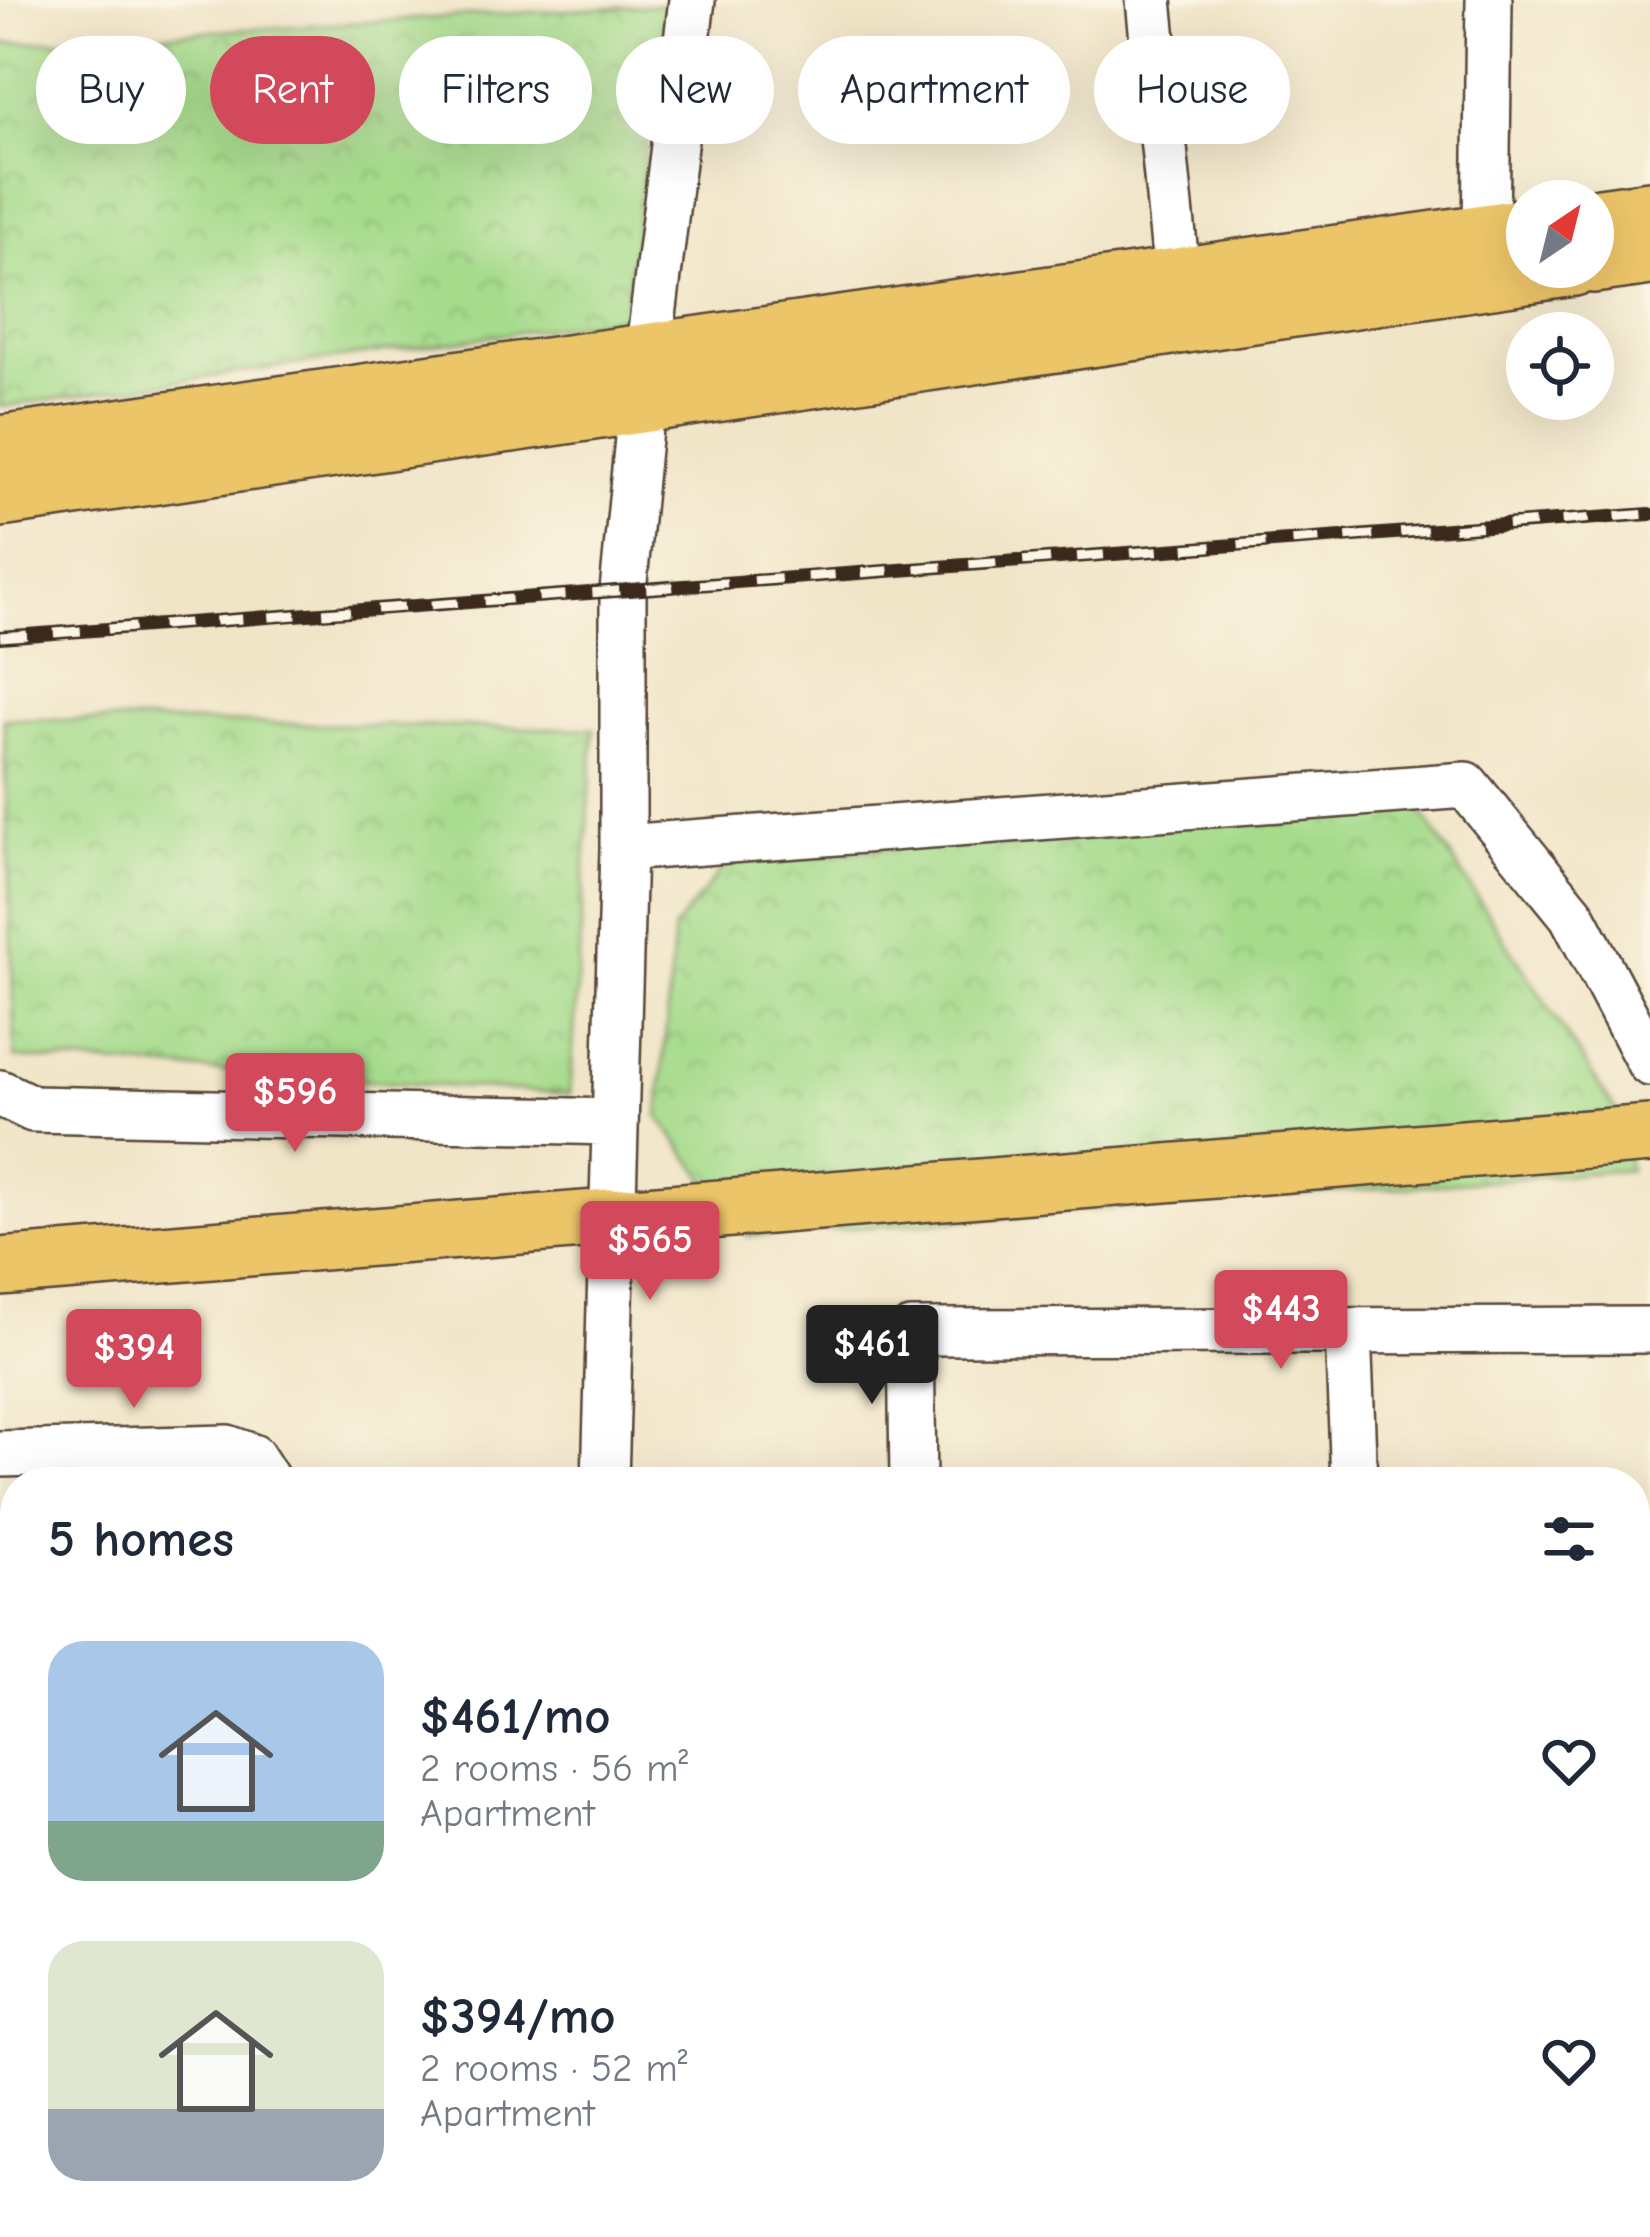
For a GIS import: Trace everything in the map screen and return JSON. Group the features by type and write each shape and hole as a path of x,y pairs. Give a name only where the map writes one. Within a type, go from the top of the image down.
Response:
{"main road":[{"path":"1614,215 1650,210"},
{"path":"0,498 650,348 1506,230"},
{"path":"1614,261 1650,256"},
{"path":"0,445 641,407 1506,277"},
{"path":"0,1268 1650,1134"}],"street":[{"path":"650,348 692,0"},
{"path":"1148,0 1177,275"},
{"path":"1489,0 1506,217"},
{"path":"605,1467 623,848 623,591 641,407"},
{"path":"623,848 1466,785 1572,915 1650,1063"},
{"path":"0,1094 33,1109 614,1122"},
{"path":"913,1467 911,1332 1650,1330"},
{"path":"1348,1331 1353,1467"},
{"path":"0,1454 115,1467 227,1448 252,1457 258,1467"}],"green space":[{"path":"666,4 662,36 616,36 616,144 647,144 624,317 0,407 0,44 36,42 36,144 186,144 186,36 133,36"},
{"path":"4,719 594,729 570,1094 15,1058"},
{"path":"1410,794 1623,1122 1629,1170 748,1236 659,1117 674,928 727,864"}],"railway":[{"path":"0,637 1650,514"}]}
